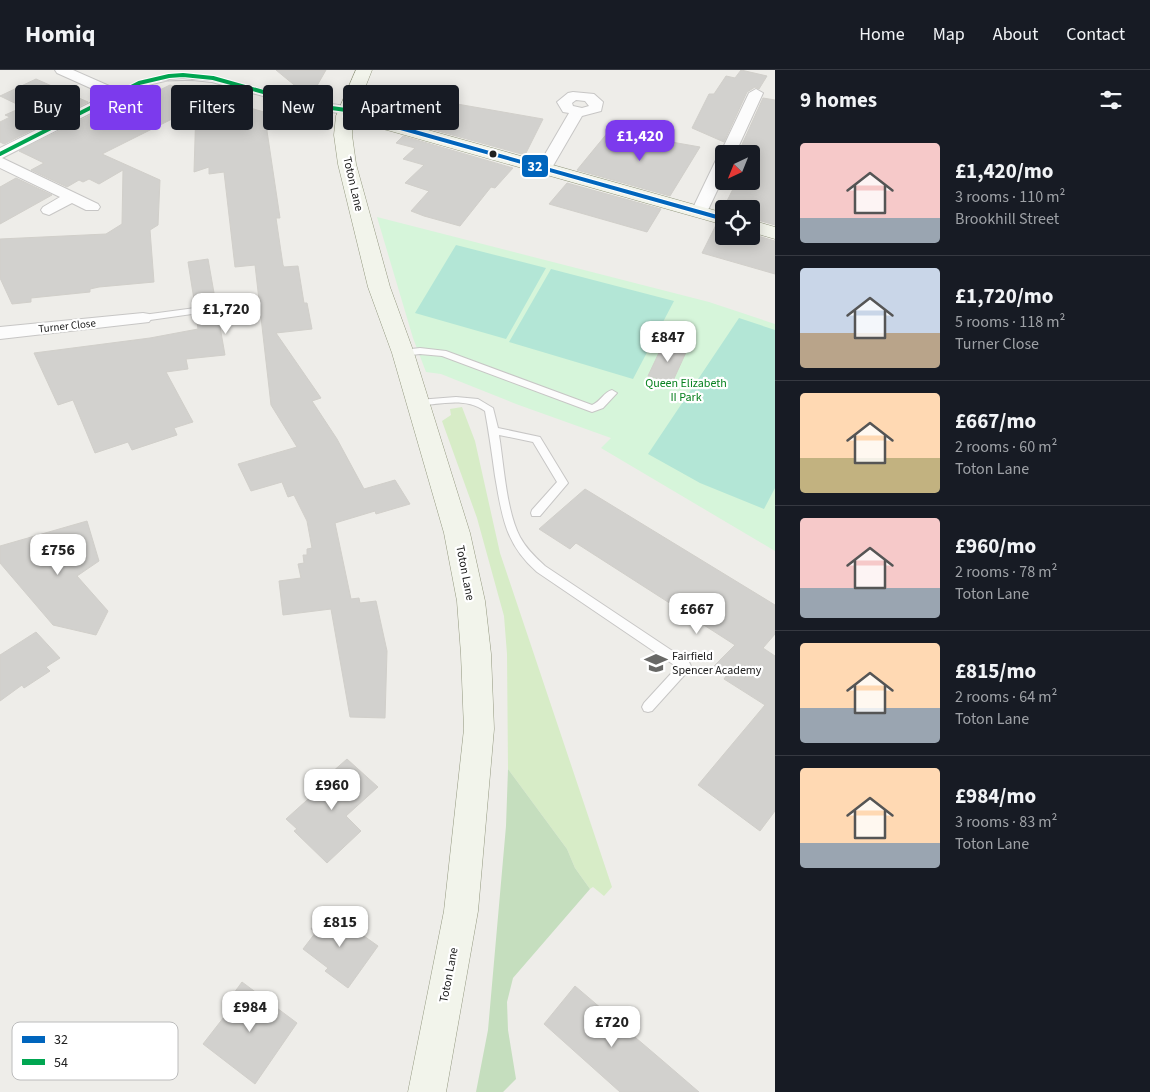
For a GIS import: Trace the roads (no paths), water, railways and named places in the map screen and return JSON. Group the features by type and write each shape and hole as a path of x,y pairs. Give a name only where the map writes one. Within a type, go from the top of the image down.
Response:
{"main road":[{"name":"Toton Lane","path":"358,85 364,70"},
{"name":"Toton Lane","path":"344,130 347,164 379,287 403,353 456,533 469,592 476,654 478,730 461,912 427,1092"},
{"path":"408,130 715,216"},
{"path":"760,229 775,233"}],"street":[{"path":"62,70 96,85"},
{"path":"136,85 157,78 194,76 212,78 343,112"},
{"path":"731,145 756,93"},
{"path":"0,154 90,109"},
{"path":"545,168 577,112"},
{"path":"0,162 92,207"},
{"path":"699,212 715,179"},
{"path":"49,210 72,197"},
{"path":"133,300 138,319"},
{"name":"Turner Close","path":"0,333 138,319"}],"lane":[{"name":"Turner Close","path":"138,319 210,309"},
{"path":"403,353 420,351 443,353 592,409 600,406 612,392"},
{"path":"418,403 470,400 480,403 490,410 511,533 526,556 541,569 685,666 648,708"},
{"path":"493,430 536,439 563,483 536,513"}],"place":[{"name":"Fairfield Spencer Academy","path":"656,663"}],"park label":[{"name":"Queen Elizabeth II Park","path":"686,390"}]}
